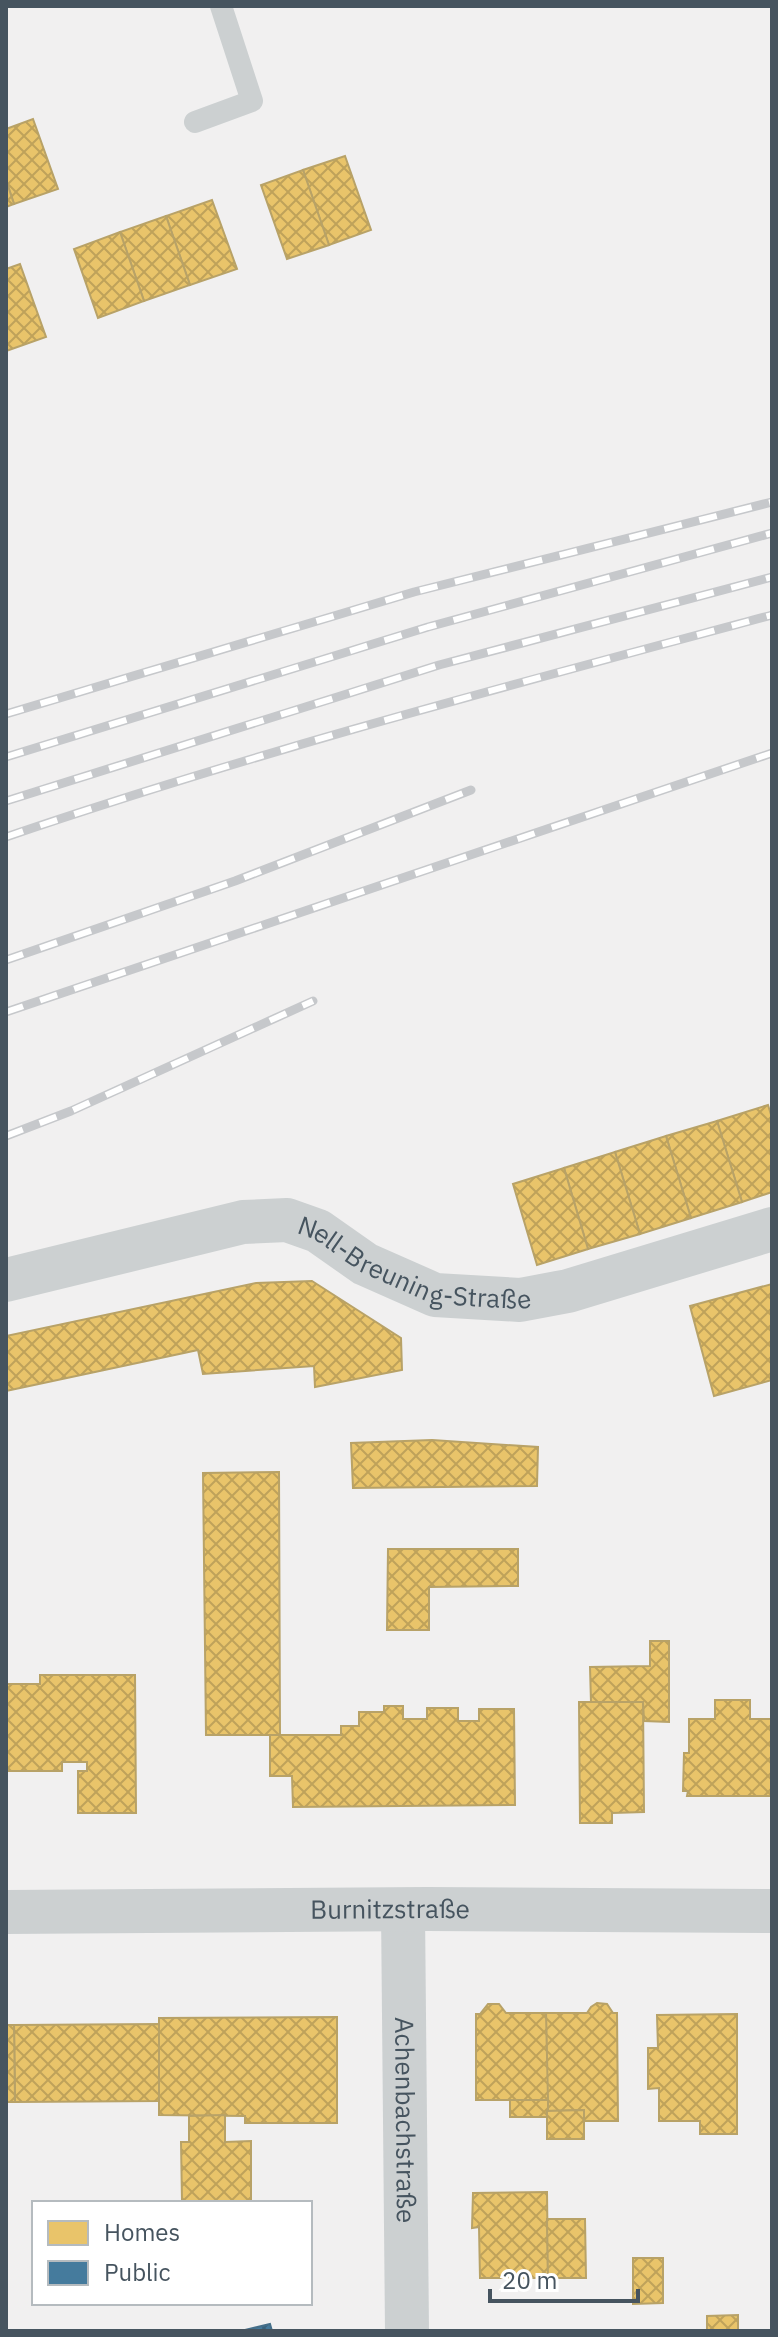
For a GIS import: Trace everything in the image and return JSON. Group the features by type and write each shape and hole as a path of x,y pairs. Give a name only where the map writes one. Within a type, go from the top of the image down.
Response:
{"street":[{"name":"Nell-Breuning-Straße","path":"6,1280 243,1222 287,1220 318,1231 365,1264 435,1295 520,1300 568,1291 772,1229"},
{"name":"Achenbachstraße","path":"403,1910 407,2331"},
{"name":"Burnitzstraße","path":"6,1912 772,1911"}],"lane":[{"path":"195,122 252,101 221,6"}],"building: Homes":[{"path":"33,119 58,189 14,204 6,180 6,129"},
{"path":"345,156 371,230 329,245 303,170"},
{"path":"303,170 329,245 287,259 261,185"},
{"path":"6,180 14,204 6,207"},
{"path":"212,200 237,269 190,285 166,216"},
{"path":"166,216 190,285 144,301 120,232"},
{"path":"120,232 144,301 98,318 74,249"},
{"path":"20,264 46,337 6,351 6,269"},
{"path":"768,1105 772,1118 772,1192 742,1202 717,1121"},
{"path":"717,1121 742,1202 691,1218 666,1136"},
{"path":"666,1136 691,1218 640,1234 615,1152"},
{"path":"615,1152 640,1234 588,1249 564,1168"},
{"path":"564,1168 588,1249 537,1265 513,1184"},
{"path":"312,1281 401,1338 402,1370 315,1387 314,1366 203,1374 198,1350 6,1391 6,1336 256,1283"},
{"path":"772,1284 772,1380 714,1396 690,1306"},
{"path":"432,1440 538,1447 537,1486 353,1488 351,1443"},
{"path":"279,1472 280,1735 206,1735 203,1473"},
{"path":"388,1549 518,1549 518,1586 429,1587 429,1630 387,1630"},
{"path":"650,1641 669,1641 669,1722 644,1721 643,1702 591,1702 590,1667 650,1666"},
{"path":"40,1675 135,1675 136,1813 78,1813 78,1771 87,1771 87,1762 62,1762 62,1771 6,1771 6,1684 40,1684"},
{"path":"715,1700 750,1700 750,1719 772,1719 772,1796 687,1796 688,1791 683,1791 684,1753 689,1753 689,1719 715,1719"},
{"path":"579,1702 643,1702 644,1812 612,1813 612,1823 580,1823"},
{"path":"384,1706 403,1706 403,1719 427,1719 427,1708 458,1708 458,1721 479,1721 479,1709 514,1709 515,1805 293,1807 292,1776 270,1776 270,1735 341,1735 341,1726 359,1726 359,1712 384,1712"},
{"path":"597,2003 607,2004 613,2013 617,2013 618,2121 584,2121 584,2110 547,2111 546,2013 587,2013"},
{"path":"488,2004 499,2004 506,2013 546,2013 548,2100 476,2100 476,2014 480,2014"},
{"path":"737,2014 737,2134 700,2134 700,2121 659,2121 659,2088 648,2089 648,2048 658,2048 657,2015"},
{"path":"337,2017 337,2123 245,2123 245,2116 159,2115 159,2018"},
{"path":"159,2024 159,2101 15,2102 14,2025"},
{"path":"6,2025 14,2025 15,2102 6,2102"},
{"path":"510,2100 548,2100 548,2117 510,2117"},
{"path":"584,2110 584,2139 547,2139 547,2111"},
{"path":"225,2115 225,2142 251,2141 251,2201 182,2201 181,2142 189,2142 189,2116"},
{"path":"547,2192 548,2278 480,2278 479,2227 472,2228 473,2193"},
{"path":"547,2219 585,2219 586,2278 548,2278"},
{"path":"633,2258 663,2258 663,2303 633,2304"},
{"path":"738,2315 738,2331 707,2331 707,2316"}],"building: Public":[{"path":"270,2324 272,2331 241,2331"}],"railway":[{"path":"6,714 414,592 772,502"},
{"path":"6,757 428,627 772,533"},
{"path":"6,801 439,665 772,577"},
{"path":"6,837 291,747 772,615"},
{"path":"6,1012 772,753"},
{"path":"6,960 235,881 471,790"},
{"path":"6,1136 71,1111 313,1001"}]}
